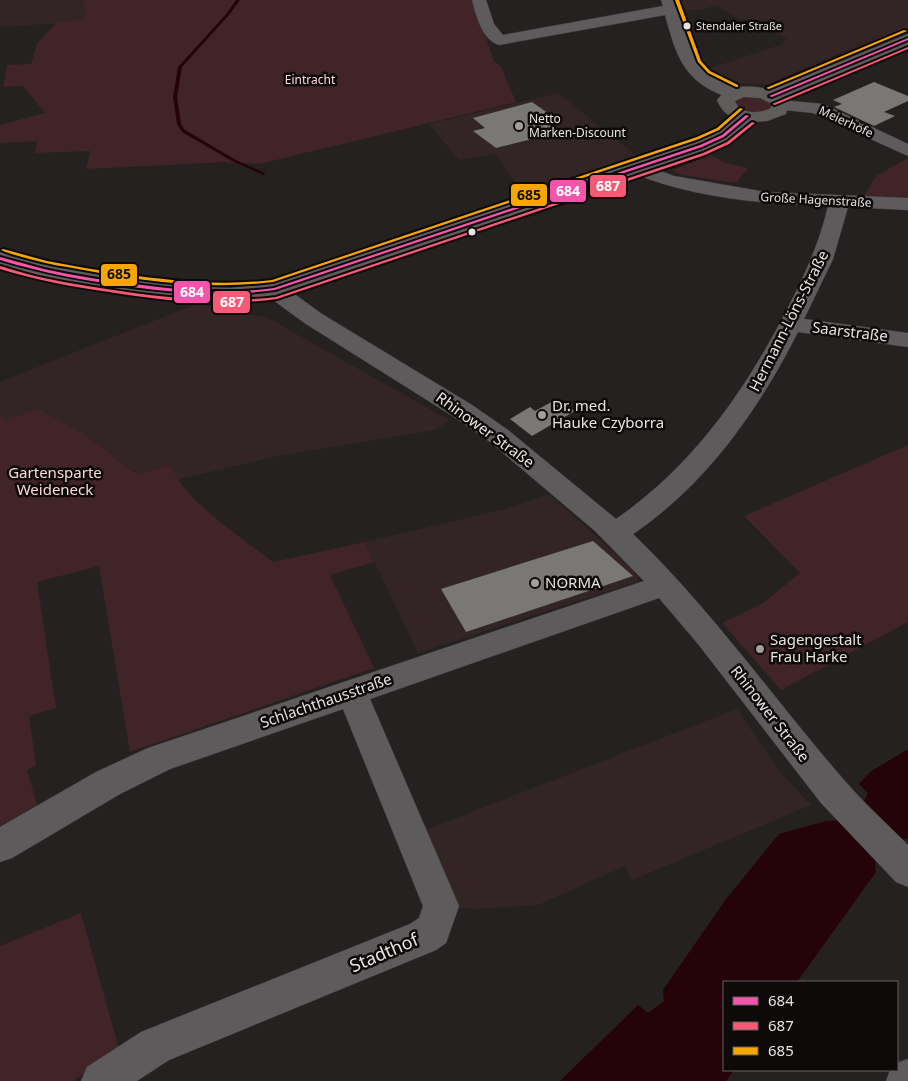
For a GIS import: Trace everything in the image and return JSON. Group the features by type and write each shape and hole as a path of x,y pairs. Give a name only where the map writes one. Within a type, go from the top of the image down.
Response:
{"main road":[{"path":"776,101 778,112 772,115 746,116 732,110 727,105 726,100 733,94 752,92 776,101 908,39"},
{"path":"0,258 48,273 188,294 226,296 278,290 637,168 723,136 746,116"}],"street":[{"path":"479,0 487,25 499,40 670,5 690,62 696,72 706,80 733,94"},
{"name":"Meierhöfe","path":"776,101 817,108 908,151"},
{"name":"Große Hagenstraße","path":"637,168 669,181 766,198 908,204"},
{"name":"Hermann-Löns-Straße","path":"614,533 637,518 674,486 723,435 771,363 792,323 829,242 839,202"},
{"name":"Rhinower Straße","path":"278,290 285,298 314,319 463,410 504,440 614,533 665,585 750,687 818,776 898,859"},
{"name":"Saarstraße","path":"792,323 807,327 908,340"},
{"name":"Schlachthausstraße","path":"0,846 133,770 160,758 665,585"},
{"name":"Stadthof","path":"101,1081 155,1046 423,937 433,930 441,906 351,691"}],"shaded area":[{"path":"0,0 83,0 85,14 83,19 74,22 0,27"},
{"path":"680,0 908,0 908,24 768,84 734,83 708,69 783,44 783,41 787,39 748,19 741,20 716,5 702,10 684,10"},
{"path":"558,93 637,156 524,194 495,154 459,160 429,124"},
{"path":"196,304 268,318 449,420 436,430 277,456 176,480 169,465 138,474 83,433 37,408 6,421 0,414 0,382"},
{"path":"549,494 631,568 639,581 418,653 365,542 509,508"},
{"path":"737,709 781,773 811,805 632,880 625,866 538,905 476,909 450,907 420,832"},
{"path":"908,749 908,838 896,842 875,859 876,872 798,981 723,981 723,1071 733,1071 726,1081 560,1081 638,1005 648,1013 664,1001 663,990 726,899 779,834 826,821 845,820 860,808 868,793 859,784 870,772"}],"green space":[{"name":"Eintracht","path":"83,0 473,0 494,61 501,67 516,102 259,164 226,162 86,169 90,151 35,153 37,141 0,143 0,125 45,113 23,86 3,87 7,65 31,64 37,44 56,23 83,19 85,10"},
{"path":"908,24 908,32 839,59 834,57"},
{"path":"754,96 770,101 772,108 757,112 747,112 735,103 739,97"},
{"path":"710,155 726,163 748,168 736,183 681,175 673,170"},
{"path":"908,158 908,198 864,196 876,176"},
{"name":"Gartensparte Weideneck","path":"37,408 83,433 137,474 170,465 177,479 201,505 230,530 273,562 365,542 374,562 330,575 374,668 130,752 99,566 37,582 56,708 29,716 36,766 27,770 37,805 0,826 0,414 6,421"},
{"path":"908,445 908,622 781,690 722,623 763,603 800,573 744,516"},
{"path":"81,913 119,1049 73,1081 0,1081 0,946"}],"building":[{"path":"874,82 908,96 908,101 884,112 895,116 874,126 834,107 842,104 833,100"},
{"name":"Netto Marken-Discount","path":"532,102 562,123 541,130 548,135 496,148 473,131 485,128 473,118"},
{"name":"Dr. med. Hauke Czyborra","path":"557,399 575,411 532,436 510,419 530,407 535,411"},
{"name":"NORMA","path":"593,541 633,576 466,632 441,589"}],"waterway":[{"path":"238,0 228,14 180,67 175,97 179,124 183,131 233,160 263,174"}],"transit line":[{"name":"685","path":"677,0 699,61 709,72 737,86"},
{"name":"685","path":"768,88 905,31"},
{"name":"684","path":"771,96 908,39"},
{"name":"687","path":"774,104 908,48"},
{"name":"685","path":"3,250 32,259 62,265 160,280 216,285 273,281 698,138 718,129 741,109"},
{"name":"684","path":"0,258 29,267 74,277 158,289 197,293 236,293 275,289 701,146 723,136 747,116"},
{"name":"687","path":"0,267 58,282 157,298 216,302 257,301 277,298 704,154 728,143 753,123"}],"place":[{"name":"Stendaler Straße","path":"687,26"},
{"name":"Netto Marken-Discount","path":"519,126"},
{"name":"Dr. med. Hauke Czyborra","path":"542,415"},
{"name":"NORMA","path":"535,583"},
{"name":"Sagengestalt Frau Harke","path":"760,649"}]}
